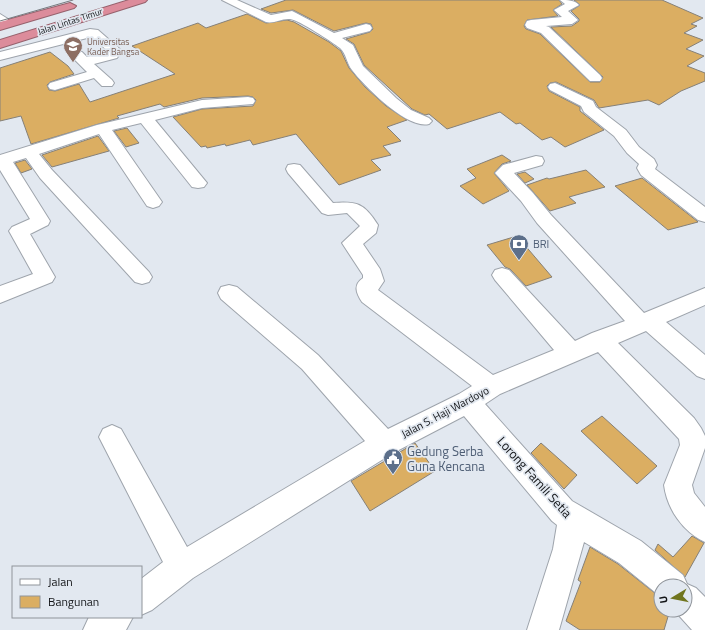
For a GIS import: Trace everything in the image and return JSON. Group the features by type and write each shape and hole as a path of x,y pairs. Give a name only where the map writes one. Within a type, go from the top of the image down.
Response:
{"highway":[{"path":"0,34 66,6 114,0"},
{"name":"Jalan Lintas Timur","path":"0,44 141,0"},
{"path":"0,21 84,2"},
{"path":"66,6 102,11"}],"street":[{"path":"228,0 271,19 292,16 333,37 348,48 357,68 391,101 406,113 424,122"},
{"path":"566,0 573,6 560,10 572,20 531,25 545,30 595,78"},
{"path":"48,28 107,83"},
{"path":"333,37 366,28"},
{"path":"0,56 41,44 62,41 85,34 94,33 116,51 112,55 85,62"},
{"path":"55,86 96,73"},
{"path":"555,87 588,104 589,109 620,133 633,150 650,165 645,169 705,216"},
{"path":"0,295 45,277 19,232 41,221 2,160 103,128 202,104 248,101"},
{"path":"145,118 198,183"},
{"path":"103,128 153,202"},
{"path":"29,151 46,174 142,276"},
{"path":"536,161 509,169 504,173 527,197 544,219 646,323 705,369"},
{"name":"Lorong Famili Setia","path":"294,169 328,208 352,208 369,225 369,229 352,243 373,274 374,281 367,286 367,292 480,394 562,511 574,519 568,549 542,630"},
{"path":"502,275 570,352"},
{"path":"229,293 310,362 384,444"},
{"name":"Jalan S. Haji Wardoyo","path":"142,598 182,567 384,444 480,394 570,352 600,339 646,323 705,296"},
{"path":"600,339 685,426 692,436 693,445 678,485 678,492 687,509 705,527"},
{"path":"112,438 182,567"},
{"path":"574,519 630,552 662,578"},
{"path":"693,607 705,620"},
{"path":"100,630 116,618"}],"building":[{"path":"286,0 559,0 562,4 553,10 558,16 527,20 524,26 526,29 540,34 590,82 600,82 603,77 551,27 572,26 579,21 579,19 571,11 580,5 574,0 662,0 703,18 691,24 697,26 684,33 703,40 686,49 704,56 687,66 705,73 705,81 681,91 659,105 648,100 599,108 594,100 556,82 550,83 547,86 549,91 580,107 580,111 604,130 565,147 551,137 542,140 520,123 516,124 500,112 447,129 429,114 425,115 412,109 364,65 354,44 346,39 370,32 373,29 371,24 366,23 334,31 293,10 271,13 261,9"},
{"path":"247,14 266,23 287,20 294,22 329,42 341,51 349,68 365,87 386,106 407,120 387,127 401,141 383,146 391,155 371,160 381,170 339,185 296,134 253,145 250,140 226,146 225,144 207,148 206,146 201,147 173,117 202,109 253,106 256,100 253,97 248,96 202,98 164,107 160,104 117,116 119,118 31,144 21,116 0,121 0,68 50,52 68,66 74,74 50,82 47,85 49,90 55,91 79,84 90,102 175,74 132,46 198,23 206,28"},
{"path":"127,128 139,143 126,147 114,131"},
{"path":"98,136 109,151 52,167 42,155"},
{"path":"502,155 511,161 502,164 494,173 509,191 483,204 460,186 476,178 467,169"},
{"path":"25,160 32,169 21,173 15,163"},
{"path":"586,170 605,187 569,197 576,203 550,211 527,185 547,178 549,179"},
{"path":"525,172 534,179 525,183 517,174"},
{"path":"642,178 698,222 668,230 615,186"},
{"name":"BRI","path":"517,236 552,277 526,286 510,269 505,267 487,245"},
{"path":"602,416 657,466 637,484 581,431"},
{"name":"Gedung Serba Guna Kencana","path":"415,443 435,471 370,511 351,481"},
{"path":"541,443 577,475 564,489 531,453"},
{"path":"692,536 704,543 685,577 655,550 658,544 673,557"},
{"path":"590,547 618,564 653,592 653,618 668,618 664,630 580,630 566,621 581,582 578,580"}],"tram line":[{"path":"0,21 73,0"}],"place":[{"name":"Universitas Kader Bangsa","path":"73,63"},
{"name":"BRI","path":"519,261"},
{"name":"Gedung Serba Guna Kencana","path":"393,475"}]}
